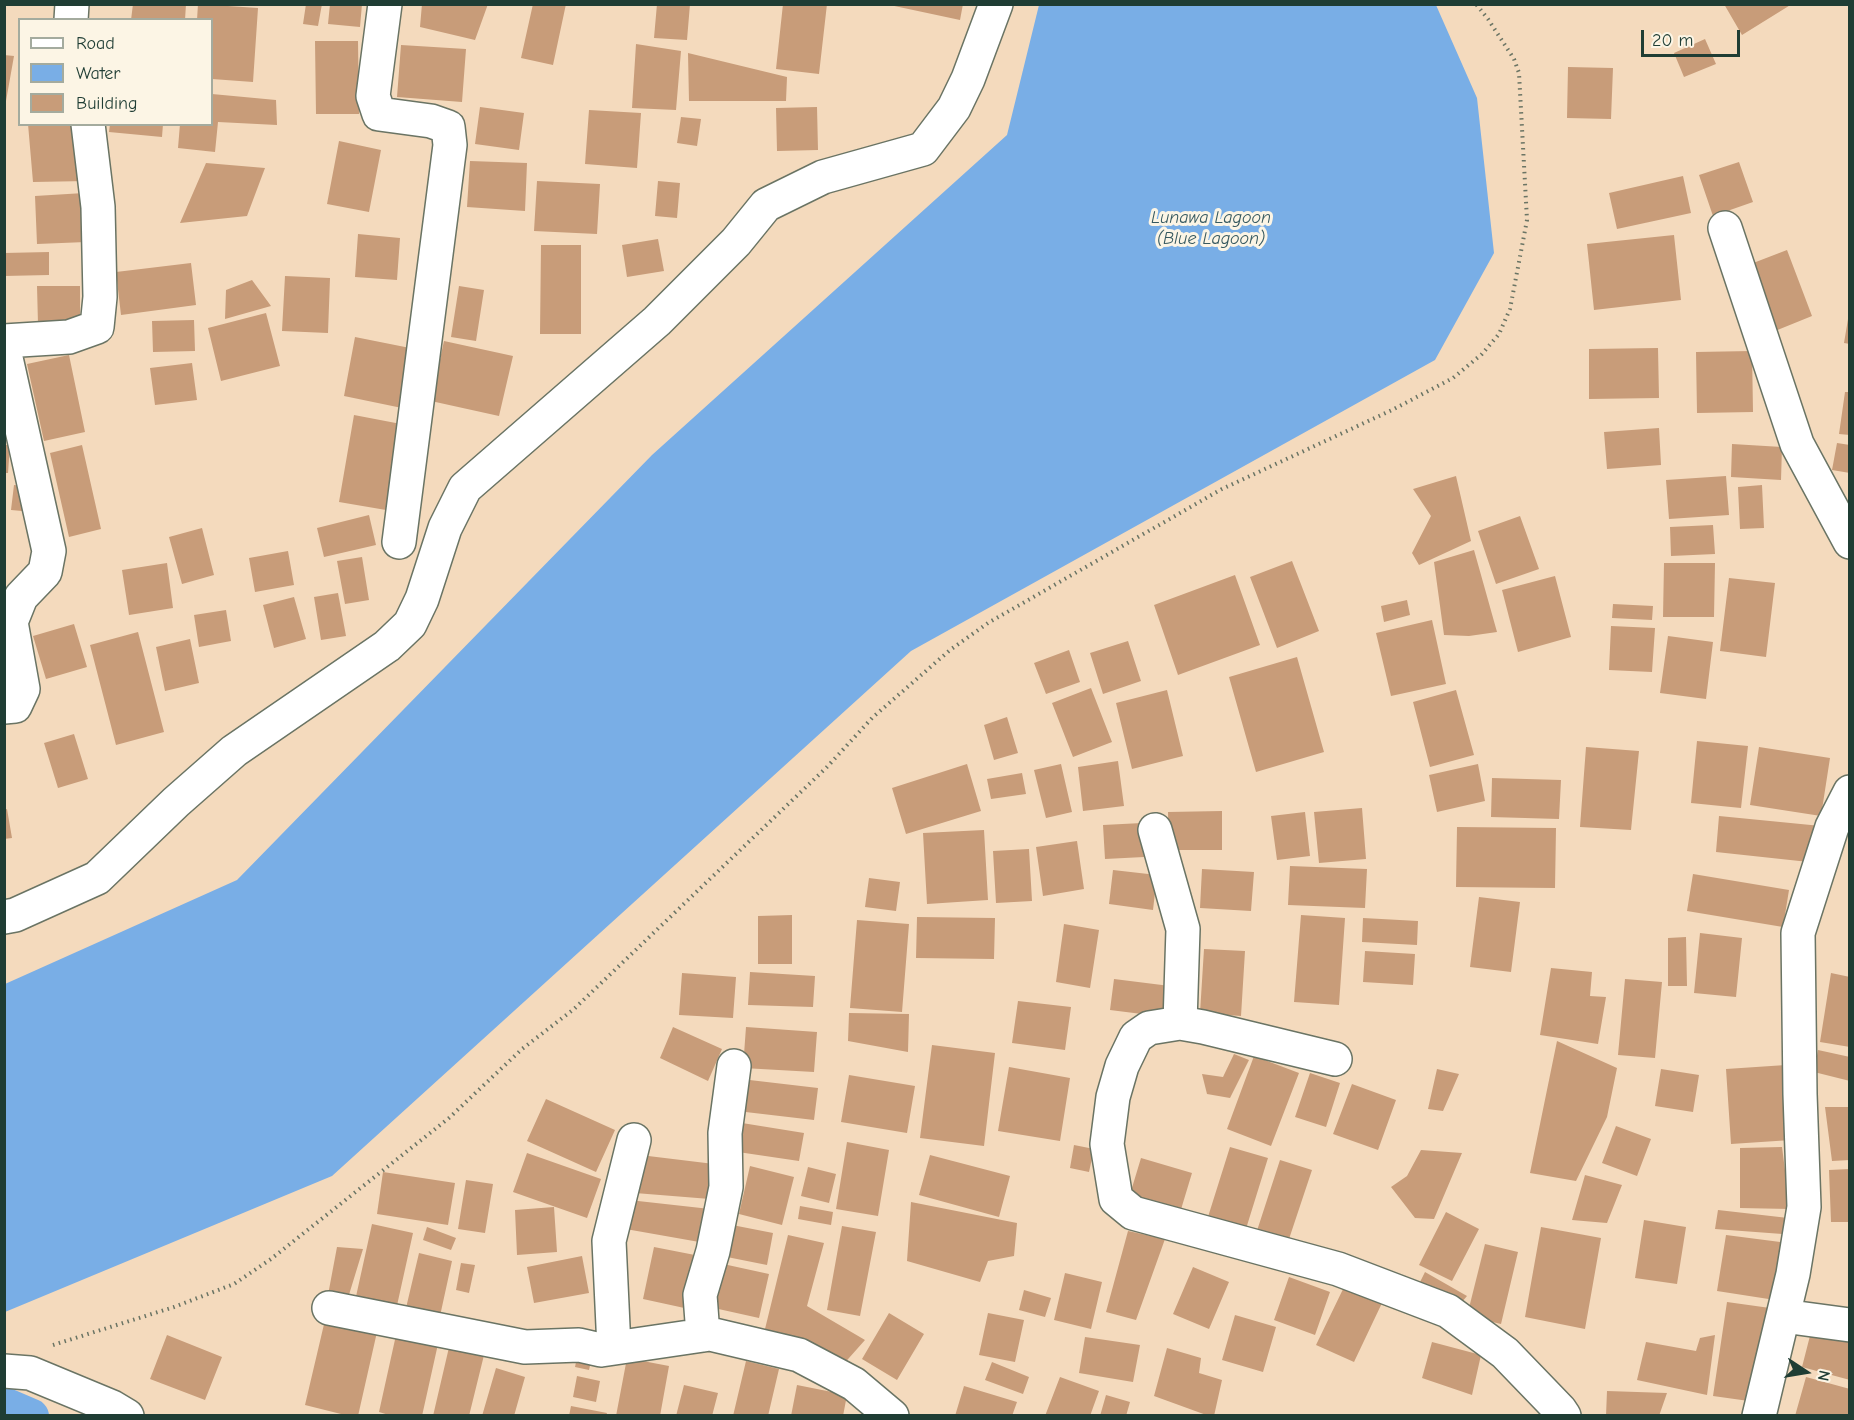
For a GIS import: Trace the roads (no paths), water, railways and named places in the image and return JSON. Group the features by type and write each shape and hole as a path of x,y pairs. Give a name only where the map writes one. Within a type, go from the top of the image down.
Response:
{"street":[{"path":"385,4 373,96 379,114 431,121 448,127 450,145 399,542"},
{"path":"4,917 15,915 97,878 176,802 234,751 387,646 410,624 422,598 445,528 465,488 657,321 736,242 766,205 823,177 922,149 954,108 968,79 996,4"},
{"path":"4,341 69,337 97,327 100,297 98,217 88,126"},
{"path":"1725,228 1797,444 1850,542"},
{"path":"4,349 49,551 45,572 21,597 12,622 23,689 15,706 4,707"},
{"path":"1759,1416 1793,1274 1804,1207 1798,933 1832,827 1850,792"},
{"path":"1155,830 1183,929 1180,1023"},
{"path":"1335,1059 1180,1023 1149,1028 1136,1038 1122,1066 1113,1097 1107,1144 1116,1199 1133,1213 1338,1269 1448,1311 1505,1353 1564,1416"},
{"path":"703,1335 700,1295 713,1251 726,1187 725,1133 734,1066"},
{"path":"614,1348 609,1241 634,1140"},
{"path":"329,1308 525,1347 579,1345 601,1350 710,1334 799,1355 854,1384 892,1416"},
{"path":"1783,1316 1850,1325"},
{"path":"4,1371 30,1373 112,1407 127,1416"}],"water":[{"name":"Lunawa Lagoon (Blue Lagoon)","path":"1039,5 1436,5 1477,98 1494,253 1435,360 911,651 332,1176 5,1312 5,984 237,880 652,455 1007,135"}],"waterway":[{"path":"4,1404 32,1416"}]}
